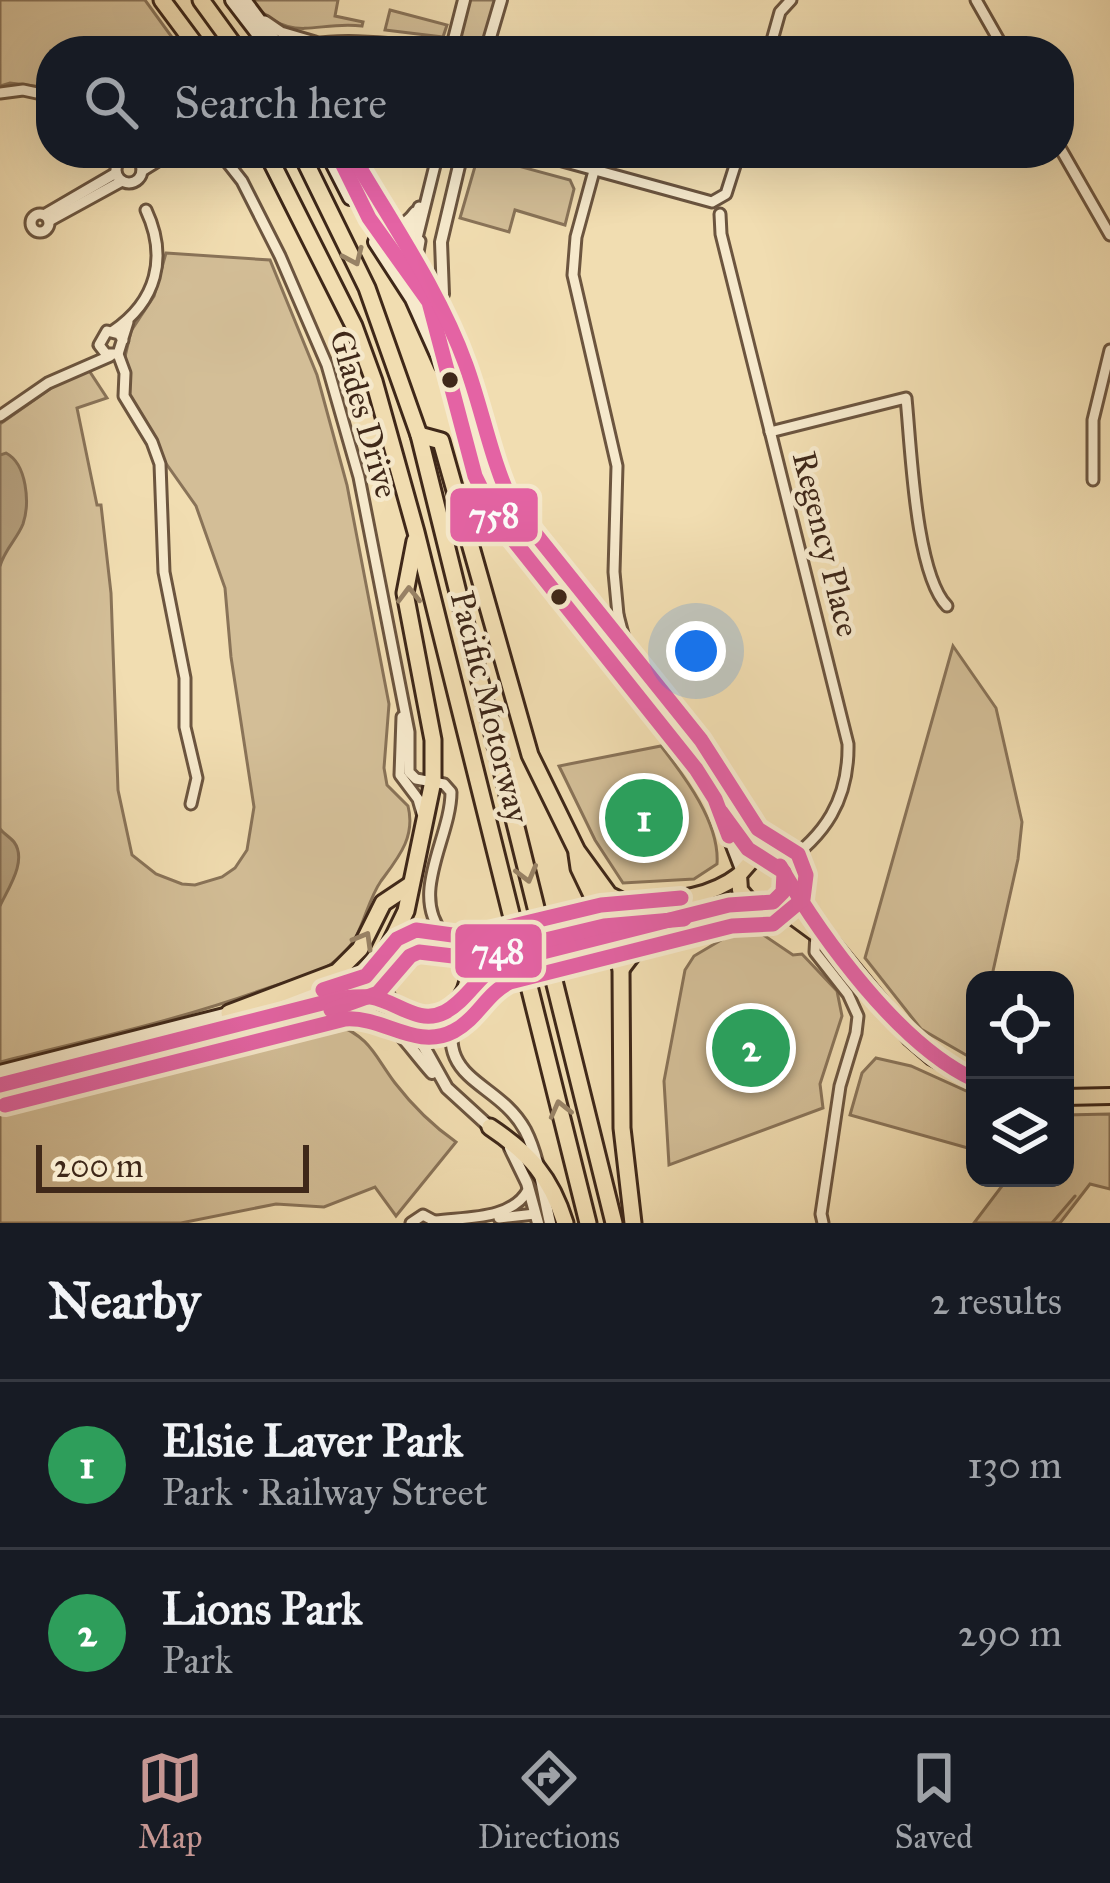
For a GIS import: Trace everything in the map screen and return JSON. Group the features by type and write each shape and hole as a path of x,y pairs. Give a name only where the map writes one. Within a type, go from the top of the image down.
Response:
{"highway":[{"path":"162,0 189,36"},
{"path":"201,0 227,36"},
{"name":"Pacific Motorway","path":"275,168 354,326 374,380 588,1223"},
{"name":"Pacific Motorway","path":"309,168 362,274 419,435 614,1223"},
{"path":"419,435 441,441 538,776 577,851 609,895 623,902"},
{"path":"386,951 403,920 433,781 431,728 405,592 416,532"},
{"path":"577,851 588,908 611,934 622,969 622,1128 634,1223"},
{"path":"229,1013 337,972 360,949 382,903 410,885"},
{"path":"622,969 634,952 682,916"},
{"path":"490,1127 535,1161 553,1188 565,1223"}],"main road":[{"path":"232,0 260,36"},
{"path":"244,0 274,36"},
{"path":"336,168 394,259 418,282 432,312 446,372"},
{"path":"344,168 394,259 446,372 475,476 489,508 696,769 742,843 783,872 832,944 910,1038 932,1057 973,1079"},
{"path":"721,812 740,872 740,890 752,904"},
{"path":"0,1072 355,981 372,971 397,938 416,930 467,937 588,908 699,897 723,887 760,857"},
{"path":"0,1085 357,997 381,999 401,1011 436,1015 461,996 475,977 507,961 682,916 773,902 783,892 783,872"},
{"path":"773,902 832,944"},
{"path":"446,935 466,961 467,980 461,996"},
{"path":"386,951 381,983 401,1011"},
{"path":"1074,1097 1110,1096"}],"street":[{"path":"454,36 464,0"},
{"path":"490,36 501,0"},
{"path":"773,36 780,12 791,0"},
{"path":"976,0 996,36"},
{"path":"256,14 292,36"},
{"path":"0,93 36,93"},
{"path":"119,177 120,168"},
{"path":"47,218 119,177 134,182 147,168"},
{"name":"Glades Drive","path":"233,168 280,256 327,365 359,477 410,736 409,772 416,779 433,781"},
{"path":"394,259 410,232 433,168"},
{"path":"432,312 443,294 440,256 458,168"},
{"path":"584,168 704,201 717,201 729,189 735,168"},
{"path":"1072,168 1110,235"},
{"path":"594,171 576,237 573,275 617,466 614,572 625,641 624,677"},
{"path":"369,218 386,228 399,226 411,218 425,195"},
{"path":"418,282 415,270 425,195"},
{"path":"84,364 102,335 129,320 150,292 158,269 158,245 146,210"},
{"path":"394,259 416,242 424,212"},
{"name":"Regency Place","path":"720,214 721,234 848,753 830,820 783,872"},
{"path":"0,416 84,364 114,355 129,320"},
{"path":"113,331 123,340"},
{"path":"99,345 114,355 125,373 124,396 160,464 164,572 185,678 185,727 197,778 190,804"},
{"path":"1094,480 1093,420 1110,350"},
{"path":"770,432 906,398 922,542 933,583 947,605"},
{"path":"593,640 618,615"},
{"name":"Glades Drive","path":"402,708 400,775 419,803 425,830"},
{"path":"433,781 447,786 452,797 429,899 434,920 446,935"},
{"path":"816,933 815,952 848,994 858,1016 840,1086 823,1223"},
{"path":"461,996 452,1033 460,1065 472,1083 520,1122 550,1223"},
{"path":"296,1010 352,1007 380,1016 401,1032 447,1088 513,1153 536,1218"},
{"path":"401,1011 417,1029 447,1088"},
{"path":"411,1223 423,1215 436,1222 509,1209 529,1189"},
{"path":"536,1218 544,1198"},
{"path":"468,1223 536,1218"}],"shaded area":[{"path":"0,0 145,0 171,36 36,36 36,86 0,86"},
{"path":"250,0 338,0 335,16 363,22 362,26 291,27 278,23"},
{"path":"468,0 496,0 487,36 459,36"},
{"path":"390,10 447,25 443,36 385,30"},
{"path":"475,168 526,168 570,180 574,189 565,225 515,210 509,232 460,218"},
{"path":"166,253 270,260 317,375 347,485 389,704 387,785 408,806 410,828 356,937 325,968 195,1012 0,1062 0,424 57,384 88,369 107,398 77,408 97,505 101,505 111,593 118,790 132,855 156,874 195,885 222,877 247,850 254,807 225,588 196,506 165,462 127,390 125,357 131,331 154,296"},
{"path":"6,453 22,475 26,506 23,524 0,566 0,455"},
{"path":"953,646 996,708 1022,822 993,971 966,971 966,1055 921,1029 865,958"},
{"path":"661,746 707,817 717,864 694,879 623,883 595,840 559,766"},
{"path":"0,829 14,842 19,858 0,906"},
{"path":"738,930 759,932 793,955 802,954 837,991 842,1016 820,1084 823,1108 669,1165 664,1081 685,970 694,956"},
{"path":"336,1024 365,1041 408,1099 456,1142 396,1216 375,1187 324,1207 276,1204 181,1223 0,1223 0,1094 256,1034"},
{"path":"876,1058 911,1066 966,1091 966,1147 850,1115 862,1073"},
{"path":"1110,1114 1110,1189 1090,1184 1060,1223 974,1223 1001,1187 1074,1187 1074,1115"}],"waterway":[{"path":"1052,1223 1075,1196"}],"transit line":[{"name":"758","path":"344,168 369,218 429,302 475,476 495,517 696,769 715,799 729,836"},
{"name":"748","path":"5,1105 345,1019 413,1035 440,1036 462,1026 510,982 732,926 773,924 803,899 806,875 798,854 758,829 701,740 513,506 455,337 360,168"},
{"name":"758","path":"0,1085 342,998 371,997 435,1016 453,1007 503,962 729,905 773,902 783,892 784,872 748,849 721,812"},
{"name":"758","path":"780,866 840,956 891,1016 918,1042 973,1079"},
{"name":"758","path":"323,990 366,976 397,939 416,930 467,937 601,905 681,898"},
{"name":"748","path":"331,1010 378,993 419,952 470,958 604,926 684,919"}],"place":[{"name":"Elsie Laver Park","path":"644,818"},
{"name":"Lions Park","path":"751,1048"}]}
